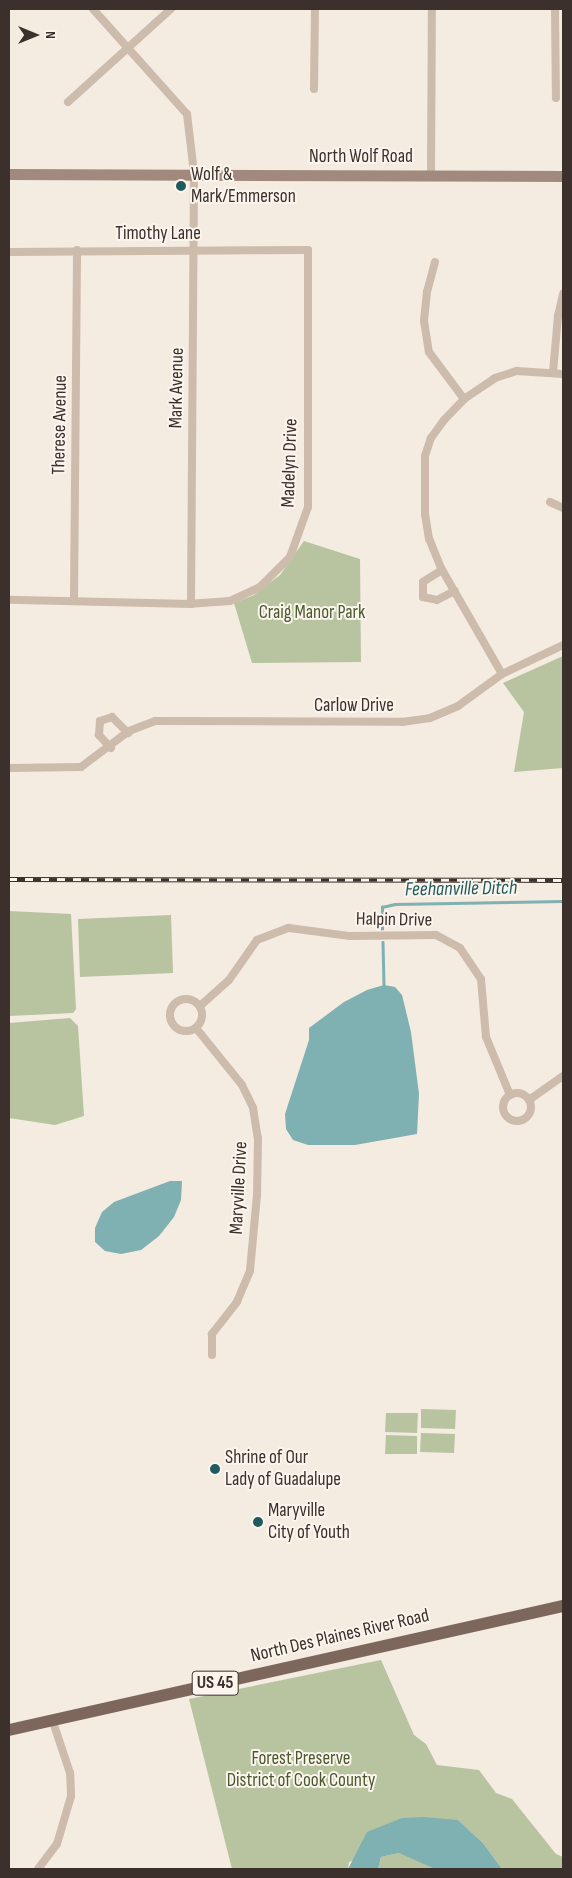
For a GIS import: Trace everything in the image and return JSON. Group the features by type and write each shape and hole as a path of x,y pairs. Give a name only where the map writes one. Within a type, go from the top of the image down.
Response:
{"main road":[{"name":"North Wolf Road","path":"9,174 194,173 563,176"},
{"name":"North Des Plaines River Road","path":"9,1730 563,1606"}],"street":[{"name":"Mark Avenue","path":"93,9 130,48 187,114 194,173 191,604"},
{"path":"68,102 171,9"},
{"path":"314,90 315,9"},
{"path":"431,175 432,9"},
{"path":"555,9 556,98"},
{"name":"Timothy Lane","path":"9,252 77,250 308,250"},
{"name":"Therese Avenue","path":"74,600 77,250"},
{"name":"Madelyn Drive","path":"9,600 191,604 230,601 260,587 290,557 301,532 308,507 308,250"},
{"path":"435,262 427,292 424,321 429,352 464,399"},
{"path":"553,372 558,316 563,294"},
{"path":"502,674 442,570 429,539 425,514 425,456 431,438 464,399 495,378 517,371 563,374"},
{"path":"550,502 563,508"},
{"path":"442,570 423,582 423,597 437,600 455,591"},
{"name":"Carlow Drive","path":"9,768 81,767 111,748 128,732 155,721 402,722 421,720 458,706 502,674 563,645"},
{"path":"111,748 99,735 100,721 112,717 128,732"},
{"name":"Halpin Drive","path":"200,1006 230,980 257,940 289,928 350,936 436,935 460,948 480,979 486,1037 510,1095"},
{"path":"186,999 200,1006 202,1020 196,1028 180,1031 172,1024 170,1013 175,1003 186,999"},
{"name":"Maryville Drive","path":"196,1028 242,1085 252,1108 258,1138 257,1196 250,1271 237,1302 212,1334 212,1355"},
{"path":"529,1100 563,1076"},
{"path":"520,1094 529,1100 528,1116 513,1121 503,1110 510,1095 520,1094"},
{"path":"38,1869 57,1844 71,1796 70,1772 52,1720"}],"green space":[{"name":"Craig Manor Park","path":"304,541 360,559 361,662 252,663 234,603 254,595 280,575"},
{"path":"563,656 563,768 514,772 524,712 503,683"},
{"path":"9,911 71,914 76,1009 73,1013 9,1016"},
{"path":"171,915 173,973 80,977 78,919"},
{"path":"70,1018 78,1026 84,1116 55,1125 9,1118 9,1023"},
{"path":"421,1409 456,1410 455,1429 421,1428"},
{"path":"386,1413 418,1413 417,1433 385,1432"},
{"path":"421,1433 455,1434 454,1453 420,1452"},
{"path":"386,1435 417,1436 417,1454 385,1454"},
{"name":"Forest Preserve District of Cook County","path":"381,1660 414,1735 426,1744 437,1765 479,1770 496,1793 512,1799 556,1854 563,1857 563,1869 502,1869 483,1843 458,1820 349,1862 348,1869 232,1869 189,1699"},
{"path":"399,1853 418,1859 435,1869 378,1869 381,1857"}],"water":[{"path":"384,985 395,987 402,995 411,1032 419,1094 417,1134 355,1145 308,1145 293,1140 286,1129 285,1114 309,1040 309,1028 344,1002 367,990"},
{"path":"170,1181 182,1181 181,1200 174,1217 159,1236 141,1250 121,1254 105,1251 95,1242 95,1228 102,1212 114,1202"},
{"path":"423,1817 458,1820 483,1843 502,1869 435,1869 399,1853 381,1857 378,1869 348,1869 367,1832 402,1818"}],"waterway":[{"name":"Feehanville Ditch","path":"382,929 382,907 395,904 563,901"},
{"name":"Feehanville Ditch","path":"383,942 384,985"}],"railway":[{"path":"9,879 563,880"}],"place":[{"name":"Wolf & Mark/Emmerson","path":"181,186"},
{"name":"Shrine of Our Lady of Guadalupe","path":"215,1469"},
{"name":"Maryville City of Youth","path":"258,1522"}]}
